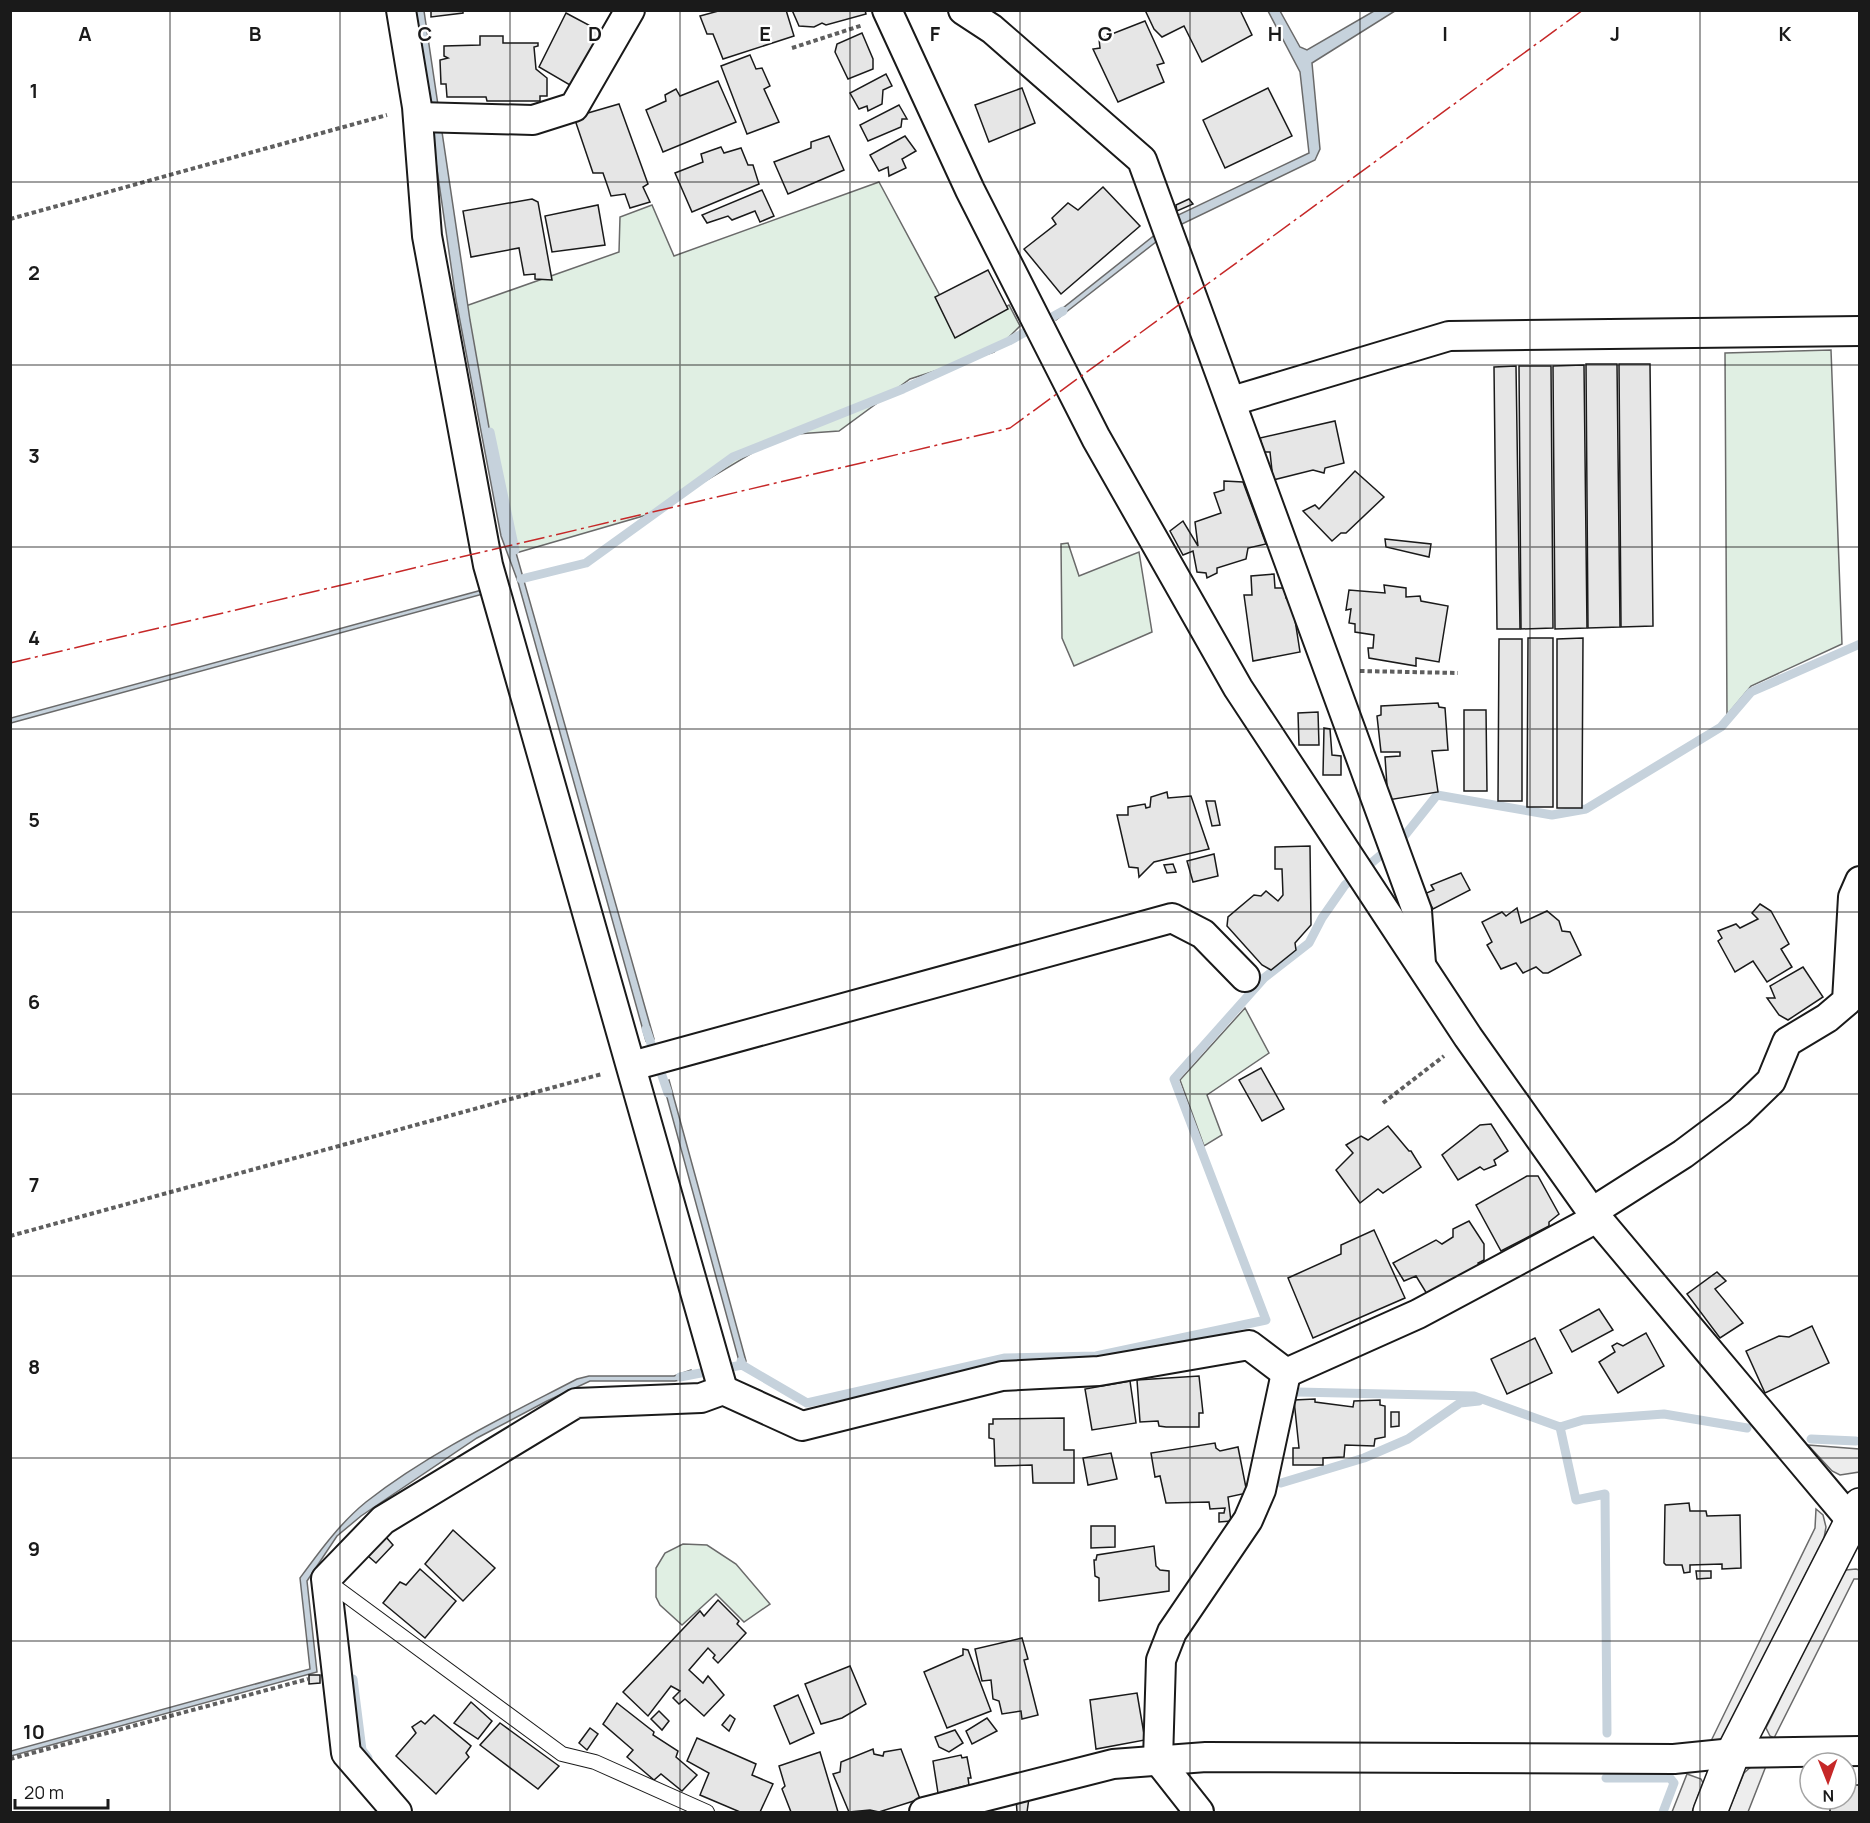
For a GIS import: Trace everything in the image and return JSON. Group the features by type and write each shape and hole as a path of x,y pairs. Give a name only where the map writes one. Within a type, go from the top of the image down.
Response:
{"street":[{"path":"401,10 417,112 427,236 488,565 723,1390"},
{"path":"417,112 533,120 574,107 630,10"},
{"path":"963,10 992,29 1142,160 1417,911 1421,966"},
{"path":"888,14 970,190 1096,438 1238,688 1468,1037 1595,1215 1857,1518 1733,1753 1710,1812"},
{"path":"1232,401 1449,336 1860,331"},
{"path":"1286,1373 1418,1314 1595,1215 1739,1112 1771,1081 1787,1042 1827,1018 1847,1001 1853,897 1860,881"},
{"path":"632,1066 1172,918 1203,933 1245,977"},
{"path":"397,1812 346,1753 326,1579 383,1520 576,1403 701,1398 723,1390 802,1426 1002,1376 1099,1371 1249,1345 1286,1373"},
{"path":"1198,1812 1158,1760 1161,1660 1172,1632 1248,1520 1260,1490 1286,1373"},
{"path":"924,1812 1113,1764 1158,1760 1206,1757 1674,1759 1733,1753 1860,1751"}],"lane":[{"path":"326,1579 562,1754 595,1762 706,1812"}],"path":[{"path":"792,48 888,14"},
{"path":"10,219 417,112"},
{"path":"1329,670 1458,673"},
{"path":"1383,1103 1468,1037"},
{"path":"10,1236 632,1066"},
{"path":"10,1760 335,1672"}],"green space":[{"path":"879,182 959,331 1009,305 1020,326 994,352 910,379 839,431 782,435 650,514 509,555 460,308 619,252 620,217 652,205 674,256"},
{"path":"1831,350 1842,644 1751,686 1727,715 1725,353"},
{"path":"1068,543 1079,576 1139,552 1152,632 1074,666 1062,638 1061,544"},
{"path":"1245,1008 1269,1053 1207,1095 1222,1135 1204,1146 1180,1080"},
{"path":"683,1544 707,1545 736,1564 770,1604 744,1622 716,1594 682,1625 660,1605 656,1597 656,1568 665,1553"}],"shaded area":[{"path":"414,11 424,11 470,320 503,507 654,1039 646,1041 518,582 501,536 456,300"},
{"path":"1268,11 1280,11 1300,47 1307,50 1374,11 1395,11 1312,63 1320,149 1315,160 1180,225 1176,216 1309,153 1300,72"},
{"path":"1156,234 1161,238 1056,320 1053,316"},
{"path":"482,590 483,594 11,723 11,718"},
{"path":"669,1080 746,1361 743,1369 737,1369 736,1364 739,1361 663,1083"},
{"path":"691,1370 693,1377 675,1381 590,1381 477,1438 361,1516 337,1536 307,1581 317,1672 11,1756 11,1751 310,1669 300,1578 339,1528 366,1502 442,1451 577,1379 589,1376 674,1376"},
{"path":"1808,1445 1859,1449 1859,1472 1840,1475 1832,1471"},
{"path":"1816,1509 1823,1515 1826,1527 1824,1538 1722,1740 1709,1745 1815,1528"},
{"path":"1846,1570 1859,1570 1859,1579 1854,1579 1774,1738 1770,1736 1766,1728 1839,1579"},
{"path":"1753,1765 1766,1766 1748,1812 1728,1812 1744,1773"},
{"path":"1687,1774 1701,1779 1703,1783 1692,1812 1672,1812"}],"building":[{"path":"431,10 463,10 463,13 431,17"},
{"path":"722,10 786,10 794,36 723,59 713,34 707,34 700,16"},
{"path":"792,10 865,10 866,14 826,25 822,23 814,27 799,26"},
{"path":"1145,10 1240,10 1252,35 1202,62 1184,26 1162,37 1154,29"},
{"path":"566,13 600,31 575,88 539,67"},
{"path":"1145,21 1164,63 1157,65 1164,82 1118,102 1093,49 1100,48 1099,39"},
{"path":"862,33 873,59 873,69 848,79 835,52 837,44"},
{"path":"480,36 503,36 503,43 538,43 538,46 534,47 536,69 547,78 547,96 540,96 540,101 487,101 486,97 447,97 446,84 441,84 440,60 448,58 444,56 444,46 480,45"},
{"path":"750,55 756,69 762,68 770,86 764,89 779,122 747,134 721,66"},
{"path":"886,74 892,86 883,90 882,104 868,111 867,106 859,109 850,93"},
{"path":"718,81 736,122 663,152 646,110 666,101 665,95 676,89 680,96"},
{"path":"1022,88 1035,123 989,142 975,105"},
{"path":"1268,88 1292,136 1225,168 1203,120"},
{"path":"619,104 648,184 643,187 650,202 630,208 625,194 611,196 603,173 593,173 574,117"},
{"path":"899,105 907,119 902,119 901,127 868,141 860,125"},
{"path":"829,136 844,170 788,194 774,162 811,148 811,142"},
{"path":"905,136 916,151 902,159 906,168 889,176 888,167 879,171 870,155"},
{"path":"721,147 724,153 741,148 748,165 753,165 759,184 692,212 675,173 703,162 701,154"},
{"path":"1103,187 1140,226 1061,294 1024,249 1056,224 1052,218 1068,203 1078,210"},
{"path":"762,190 774,216 760,222 755,211 732,220 728,216 707,223 702,215"},
{"path":"532,199 538,202 552,280 535,279 535,274 524,275 519,248 471,257 463,211"},
{"path":"1189,199 1193,204 1177,211 1176,205"},
{"path":"598,205 605,245 552,252 545,216"},
{"path":"988,270 1008,309 955,338 935,297"},
{"path":"1586,364 1617,364 1620,627 1588,628"},
{"path":"1619,364 1650,364 1653,626 1621,627"},
{"path":"1584,365 1587,628 1555,629 1553,366"},
{"path":"1516,366 1520,629 1497,629 1494,367"},
{"path":"1519,366 1551,366 1553,628 1521,629"},
{"path":"1335,421 1344,463 1325,468 1324,473 1313,470 1273,480 1270,452 1264,452 1260,438"},
{"path":"1355,471 1384,497 1346,533 1341,533 1332,541 1303,511 1315,505 1319,509"},
{"path":"1224,481 1243,482 1266,544 1248,548 1246,559 1217,568 1217,573 1207,578 1206,573 1197,572 1193,551 1183,555 1170,531 1183,521 1198,546 1195,522 1221,513 1214,493 1224,490"},
{"path":"1385,539 1431,544 1429,557 1386,547"},
{"path":"1274,574 1275,588 1285,588 1286,598 1292,601 1300,652 1253,661 1244,595 1252,595 1251,576"},
{"path":"1384,585 1406,588 1406,597 1420,596 1421,601 1448,606 1439,662 1416,658 1416,666 1369,658 1368,648 1373,648 1374,635 1355,632 1355,624 1349,623 1351,609 1346,610 1349,590 1385,593"},
{"path":"1528,638 1553,638 1553,807 1527,807"},
{"path":"1583,638 1582,808 1557,808 1557,639"},
{"path":"1499,639 1522,639 1522,801 1498,801"},
{"path":"1438,703 1439,707 1445,708 1448,750 1432,751 1438,792 1388,800 1385,757 1400,756 1400,752 1381,752 1377,716 1381,715 1381,706"},
{"path":"1464,710 1486,710 1487,791 1464,791"},
{"path":"1318,712 1319,745 1299,745 1298,713"},
{"path":"1324,728 1330,729 1332,755 1341,756 1341,775 1323,775"},
{"path":"1167,792 1168,798 1191,796 1209,849 1154,862 1139,877 1138,868 1129,867 1117,815 1128,815 1128,807 1145,804 1146,808 1150,807 1151,797"},
{"path":"1206,801 1215,801 1220,825 1212,826"},
{"path":"1310,846 1311,925 1295,943 1296,950 1271,970 1262,965 1227,926 1228,917 1254,895 1261,896 1266,891 1278,901 1283,895 1282,869 1275,869 1275,847"},
{"path":"1214,854 1218,876 1193,882 1187,861"},
{"path":"1173,864 1176,872 1167,873 1164,865"},
{"path":"1461,873 1470,890 1433,909 1424,894 1434,890 1431,885"},
{"path":"1760,904 1771,911 1789,944 1781,949 1792,967 1767,982 1753,961 1735,972 1718,941 1722,938 1718,931 1736,924 1740,928 1758,919 1752,913"},
{"path":"1517,908 1521,923 1547,911 1559,921 1562,931 1570,932 1581,955 1548,973 1543,973 1536,967 1523,973 1516,963 1501,969 1487,945 1492,942 1482,922 1502,912 1506,916"},
{"path":"1803,967 1823,997 1788,1020 1779,1015 1767,998 1775,998 1770,986"},
{"path":"1261,1068 1284,1109 1262,1121 1239,1080"},
{"path":"1491,1124 1508,1151 1494,1160 1496,1165 1484,1170 1480,1167 1458,1180 1442,1155 1480,1125"},
{"path":"1388,1126 1411,1151 1421,1167 1383,1193 1378,1189 1360,1203 1336,1170 1353,1153 1346,1145 1361,1136 1368,1140"},
{"path":"1527,1176 1538,1176 1559,1214 1549,1222 1549,1226 1501,1251 1476,1205"},
{"path":"1469,1221 1484,1244 1484,1260 1478,1263 1480,1267 1427,1294 1416,1276 1404,1281 1393,1263 1436,1240 1442,1244 1453,1237 1453,1229"},
{"path":"1374,1230 1405,1298 1313,1338 1288,1278 1341,1254 1341,1245"},
{"path":"1717,1272 1726,1281 1715,1289 1743,1323 1720,1338 1687,1294"},
{"path":"1599,1309 1613,1330 1572,1352 1560,1330"},
{"path":"1812,1326 1829,1363 1765,1393 1746,1351 1779,1336 1789,1337"},
{"path":"1646,1333 1664,1366 1618,1393 1599,1362 1615,1352 1612,1346 1617,1343 1623,1346"},
{"path":"1535,1338 1552,1373 1507,1394 1491,1359"},
{"path":"1199,1376 1203,1413 1199,1413 1199,1427 1166,1427 1159,1426 1158,1421 1140,1422 1137,1380"},
{"path":"1130,1381 1136,1423 1092,1430 1085,1389"},
{"path":"1315,1399 1315,1402 1353,1407 1354,1401 1380,1400 1380,1405 1385,1406 1385,1437 1375,1439 1374,1446 1345,1445 1344,1457 1323,1458 1323,1465 1293,1465 1293,1448 1299,1448 1294,1400"},
{"path":"1391,1412 1399,1412 1399,1426 1391,1427"},
{"path":"1064,1418 1064,1450 1074,1450 1074,1483 1033,1483 1032,1465 995,1466 994,1439 989,1438 989,1424 993,1424 993,1419"},
{"path":"1215,1443 1216,1448 1220,1451 1238,1447 1247,1493 1228,1497 1231,1521 1219,1522 1219,1513 1224,1513 1225,1508 1210,1509 1209,1502 1166,1503 1160,1476 1155,1477 1151,1453"},
{"path":"1111,1453 1117,1479 1088,1485 1083,1458"},
{"path":"1689,1503 1690,1511 1706,1511 1707,1516 1740,1515 1741,1568 1722,1569 1722,1564 1690,1565 1690,1572 1684,1573 1682,1565 1664,1563 1665,1505"},
{"path":"1091,1526 1115,1526 1115,1547 1091,1548"},
{"path":"453,1530 495,1568 463,1601 425,1564"},
{"path":"386,1537 393,1545 376,1563 368,1556"},
{"path":"1154,1546 1156,1566 1160,1570 1169,1571 1169,1591 1099,1601 1099,1578 1095,1576 1094,1560 1097,1555"},
{"path":"420,1569 456,1601 425,1638 383,1603 400,1582 406,1585"},
{"path":"1696,1571 1711,1571 1711,1578 1697,1579"},
{"path":"718,1600 739,1621 737,1624 746,1633 718,1663 713,1658 715,1655 708,1648 689,1670 703,1683 708,1676 724,1695 704,1716 685,1699 679,1704 673,1698 680,1691 671,1686 648,1716 623,1692 700,1611 704,1616"},
{"path":"1022,1638 1028,1659 1024,1660 1038,1715 1022,1719 1021,1711 1002,1714 999,1701 993,1699 991,1680 982,1681 975,1649"},
{"path":"963,1649 968,1650 991,1711 947,1728 924,1672 963,1655"},
{"path":"850,1666 866,1704 842,1718 821,1724 805,1684"},
{"path":"309,1675 320,1675 320,1683 309,1684"},
{"path":"1137,1693 1145,1740 1096,1749 1090,1700"},
{"path":"798,1695 814,1733 790,1744 774,1706"},
{"path":"471,1702 492,1721 478,1739 454,1723"},
{"path":"617,1703 654,1732 653,1735 678,1751 676,1757 697,1775 682,1791 661,1774 654,1780 627,1757 633,1750 603,1724"},
{"path":"659,1711 669,1721 662,1730 651,1719"},
{"path":"434,1715 471,1746 466,1753 469,1757 436,1794 396,1756 416,1733 412,1727 421,1721 425,1724"},
{"path":"730,1715 735,1719 729,1731 722,1725"},
{"path":"987,1718 997,1731 972,1744 966,1731"},
{"path":"500,1723 559,1766 538,1789 480,1745"},
{"path":"590,1728 598,1734 587,1750 579,1743"},
{"path":"955,1730 963,1743 949,1752 939,1747 935,1737"},
{"path":"697,1738 756,1764 752,1775 773,1784 760,1812 740,1812 700,1795 709,1773 687,1761"},
{"path":"873,1749 874,1754 883,1756 884,1752 901,1749 920,1799 879,1812 870,1810 849,1812 833,1774 840,1772 841,1762"},
{"path":"820,1752 838,1812 791,1812 782,1789 785,1786 779,1766"},
{"path":"961,1755 962,1758 967,1757 971,1778 968,1778 969,1785 938,1793 933,1761"},
{"path":"1858,1785 1860,1785 1860,1812 1830,1812 1858,1811"},
{"path":"1016,1797 1029,1798 1027,1812 1017,1812"}],"waterway":[{"path":"521,579 586,563 733,457 903,389 1009,341 1063,311"},
{"path":"490,432 515,550"},
{"path":"742,1365 807,1403 1005,1358 1096,1356 1266,1320 1174,1079 1264,978 1309,943 1322,918 1345,885 1406,834 1437,795 1552,815 1586,809 1721,727 1751,692 1860,644"},
{"path":"646,1029 668,1093"},
{"path":"680,1377 742,1365 741,1361"},
{"path":"1297,1392 1474,1396 1560,1427 1583,1420 1664,1414 1747,1428"},
{"path":"1281,1483 1364,1458 1408,1439 1460,1403 1479,1401"},
{"path":"1560,1427 1576,1500 1605,1494 1607,1733"},
{"path":"1811,1439 1856,1441"},
{"path":"353,1679 362,1750 368,1758"},
{"path":"1606,1778 1670,1778 1674,1783 1663,1812"}],"power":[{"path":"10,663 1010,428 1583,10"}]}
